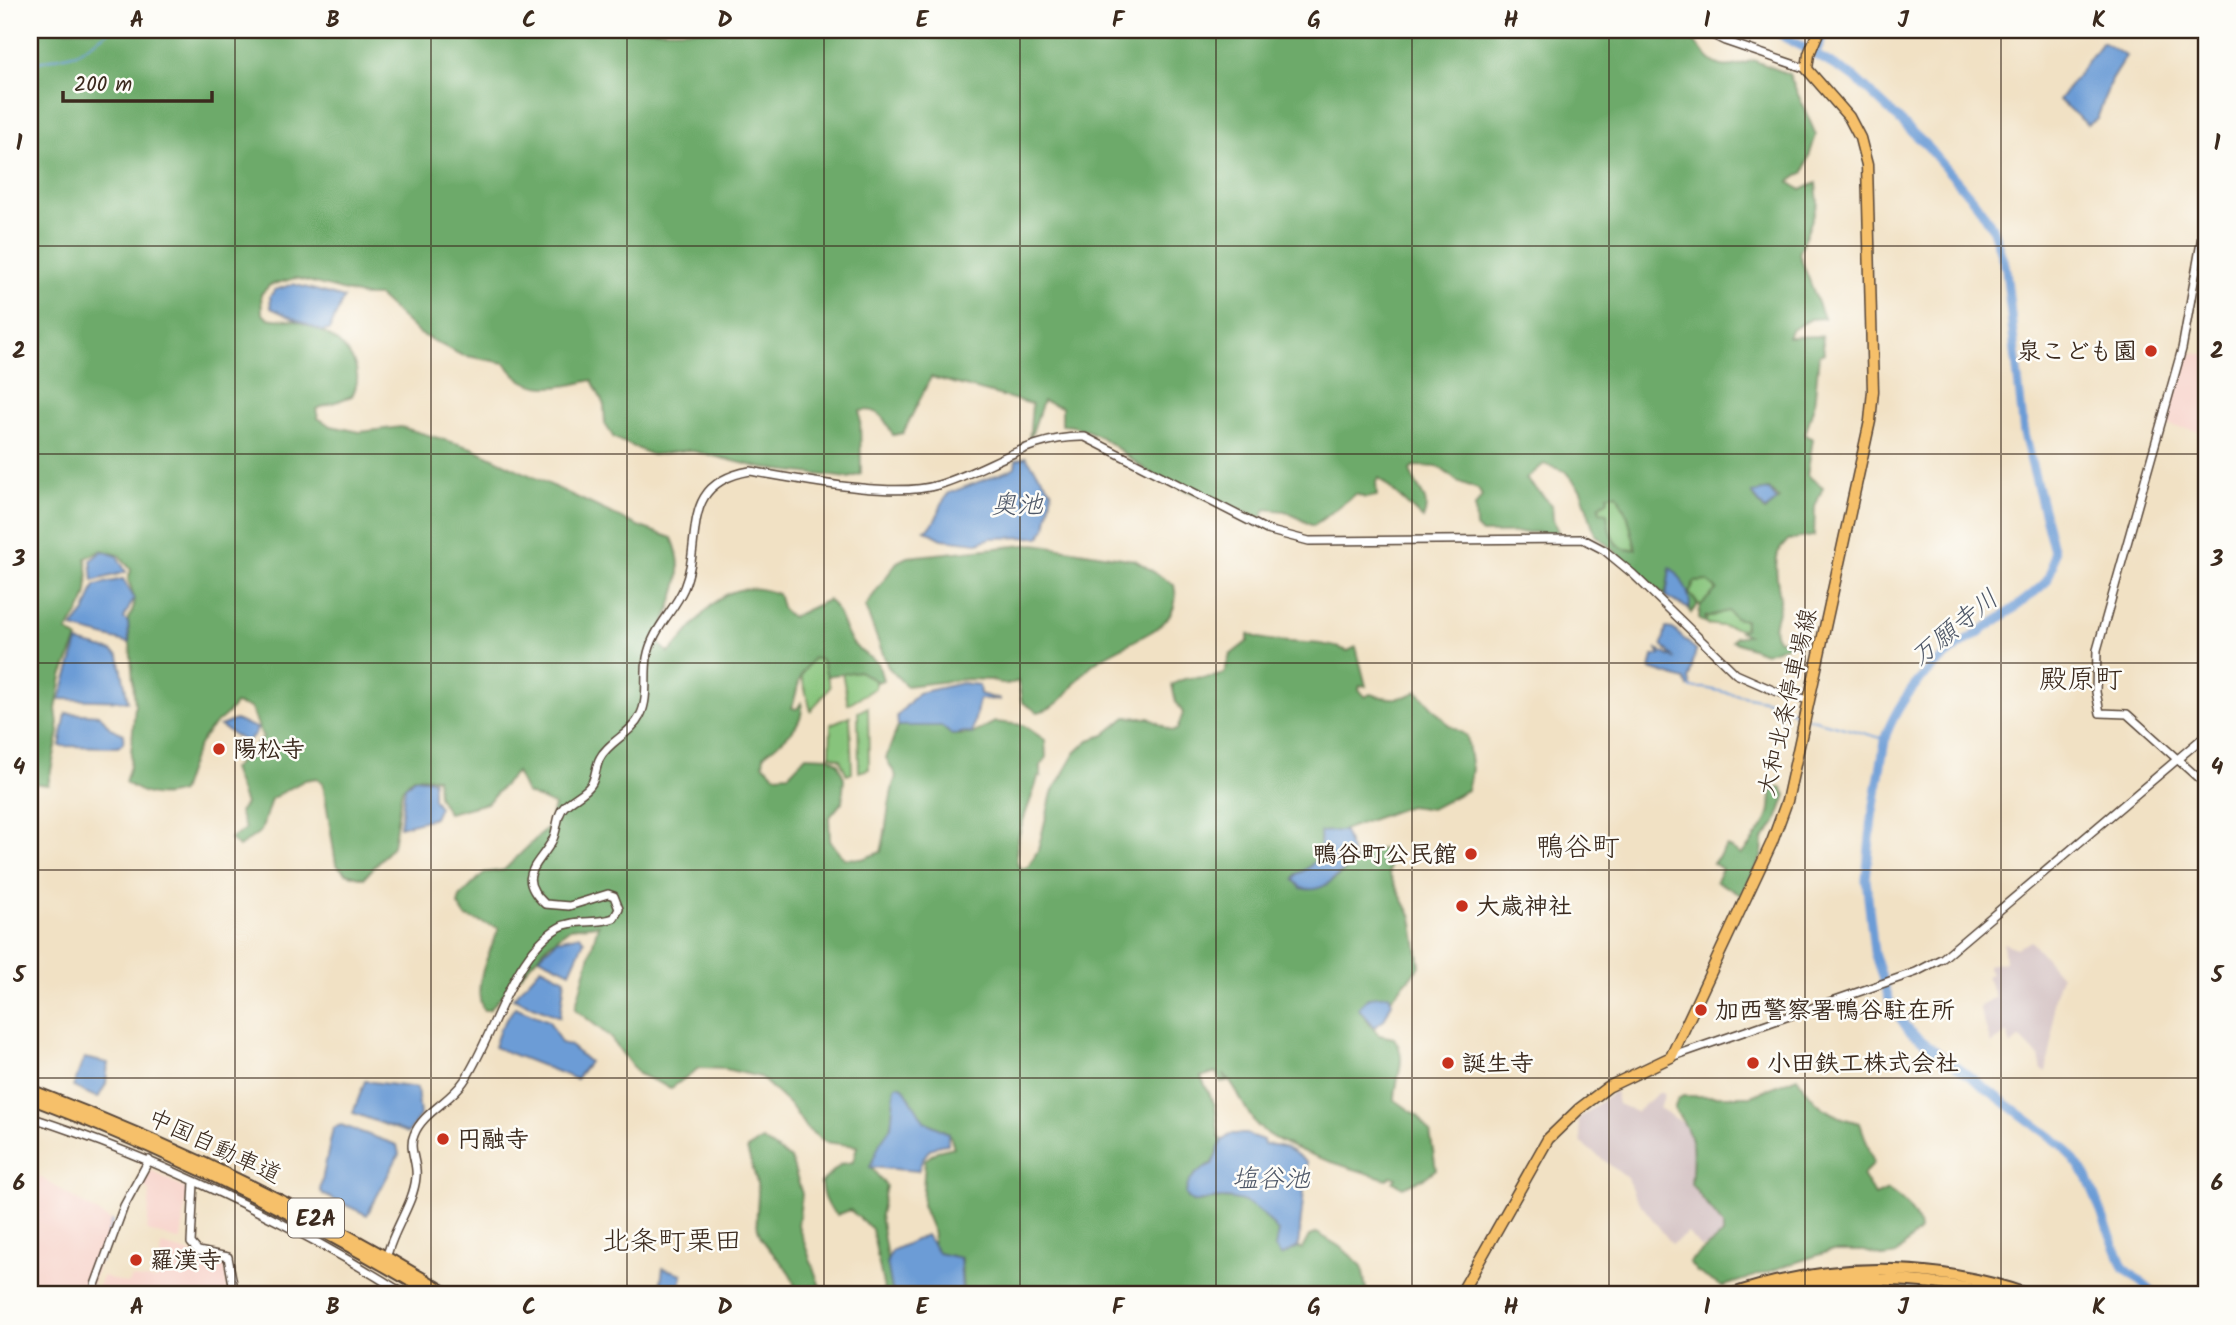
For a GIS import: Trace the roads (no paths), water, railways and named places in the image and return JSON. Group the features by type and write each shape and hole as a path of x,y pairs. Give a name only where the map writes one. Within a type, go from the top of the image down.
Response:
{"highway":[{"name":"中国自動車道","path":"30,1090 64,1107 163,1147 322,1221 450,1295"},
{"name":"中国自動車道","path":"30,1098 64,1107"},
{"name":"中国自動車道","path":"176,1153 319,1229 434,1295"},
{"path":"1730,1295 1802,1277 1882,1270 1952,1276 2029,1295"},
{"path":"1758,1295 1832,1281 1892,1279 1951,1285 1998,1295"}],"main road":[{"path":"1807,69 1809,54 1818,34"},
{"name":"大和北条停車場線","path":"1671,1057 1779,825 1806,717 1870,421 1873,391 1868,195 1864,150 1849,117 1807,69"},
{"path":"1460,1295 1517,1188 1551,1135 1608,1087 1671,1057"}],"street":[{"path":"1703,30 1725,41 1807,69"},
{"path":"2206,214 2182,349 2120,558 2095,668 2100,713 2127,714 2206,785"},
{"path":"388,1252 416,1178 412,1147 415,1132 464,1082 510,989 542,940 559,928 577,922 606,921 614,918 619,909 614,896 608,894 569,906 545,904 532,889 531,873 537,858 552,841 562,808 592,785 600,757 630,731 641,714 651,643 683,588 698,508 708,491 734,474 750,471 907,489 936,486 1059,436 1085,437 1267,530 1310,541 1583,539 1604,550 1633,575 1737,674 1777,692 1809,700"},
{"path":"1671,1057 1891,980 1943,958 2206,735"},
{"path":"30,1117 149,1160 406,1295"},
{"path":"95,1285 124,1206 149,1160"},
{"path":"194,1182 191,1243 198,1251 228,1257 235,1295"},
{"path":"384,1282 385,1272"}],"water":[{"path":"2102,42 2126,56 2111,80 2097,119 2088,125 2059,100"},
{"path":"293,284 344,298 329,330 321,331 271,308 270,296 275,290"},
{"name":"奥池","path":"1026,457 1052,491 1046,528 1040,537 991,538 978,543 942,539 925,530 934,523 949,493 1010,470 1015,467 1016,460"},
{"path":"1769,490 1777,501 1765,510 1752,493"},
{"path":"102,551 117,556 126,572 93,581 91,560"},
{"path":"1670,568 1685,587 1689,609 1666,597"},
{"path":"123,579 134,598 124,618 128,623 129,643 72,628 85,612 95,585"},
{"path":"1666,628 1673,629 1696,650 1689,679 1691,686 1688,687 1685,680 1650,669 1653,656 1660,655 1656,649 1675,659 1662,645"},
{"path":"78,642 112,651 119,656 128,701 60,699"},
{"path":"962,683 979,685 980,694 1001,700 979,699 972,734 964,732 952,735 941,726 898,726 897,716 918,693"},
{"path":"66,713 100,715 110,728 124,734 123,743 118,747 60,746"},
{"path":"235,720 257,728 255,734 246,742 220,726"},
{"path":"414,778 433,780 433,799 439,807 434,818 400,827 405,787"},
{"path":"1344,831 1355,862 1324,886 1301,888 1294,880 1297,874 1317,858 1320,832"},
{"path":"580,935 584,941 570,972 539,957 557,940"},
{"path":"541,967 565,979 560,1017 513,998"},
{"path":"1389,995 1392,1002 1384,1020 1375,1027 1358,1008 1369,997"},
{"path":"515,1007 549,1021 561,1043 569,1045 589,1062 576,1079 494,1047 500,1029"},
{"path":"84,1058 108,1063 106,1084 98,1098 73,1087"},
{"path":"365,1081 417,1088 420,1115 408,1133 353,1113"},
{"path":"895,1087 903,1087 924,1121 948,1133 948,1144 932,1148 918,1171 870,1167 880,1143 891,1127"},
{"path":"341,1125 397,1145 399,1154 367,1215 324,1195 320,1190 333,1128"},
{"name":"塩谷池","path":"1231,1134 1246,1134 1263,1140 1264,1145 1287,1148 1307,1163 1298,1247 1281,1256 1275,1248 1278,1232 1253,1206 1223,1198 1192,1202 1186,1195 1191,1180 1197,1173 1212,1165 1222,1141"},
{"path":"926,1235 938,1253 960,1258 962,1295 893,1295 887,1262 891,1251"},
{"path":"663,1268 682,1274 679,1295 659,1295"}],"waterway":[{"path":"30,64 77,53 111,30"},
{"name":"万願寺川","path":"1773,30 1854,77 1928,147 1980,208 1992,227 2006,269 2024,434 2054,552 2047,581 2024,601 1935,665 1916,684 1900,707 1886,735 1872,817 1866,879 1874,952 1891,1005 1909,1031 2063,1146 2087,1177 2123,1267 2156,1295"},
{"path":"1816,53 1825,30"},
{"path":"1689,685 1691,688 1704,688 1768,701 1803,716"},
{"path":"1808,718 1885,739"},
{"path":"100,1261 112,1221"},
{"path":"90,1295 92,1286"}],"place":[{"name":"泉こども園","path":"2151,351"},
{"name":"陽松寺","path":"219,749"},
{"name":"鴨谷町公民館","path":"1471,854"},
{"name":"大歳神社","path":"1462,906"},
{"name":"加西警察署鴨谷駐在所","path":"1701,1010"},
{"name":"誕生寺","path":"1448,1063"},
{"name":"小田鉄工株式会社","path":"1753,1063"},
{"name":"円融寺","path":"443,1139"},
{"name":"羅漢寺","path":"136,1260"}],"district":[{"name":"殿原町","path":"2081,678"},
{"name":"鴨谷町","path":"1578,846"},
{"name":"北条町栗田","path":"672,1240"}]}
